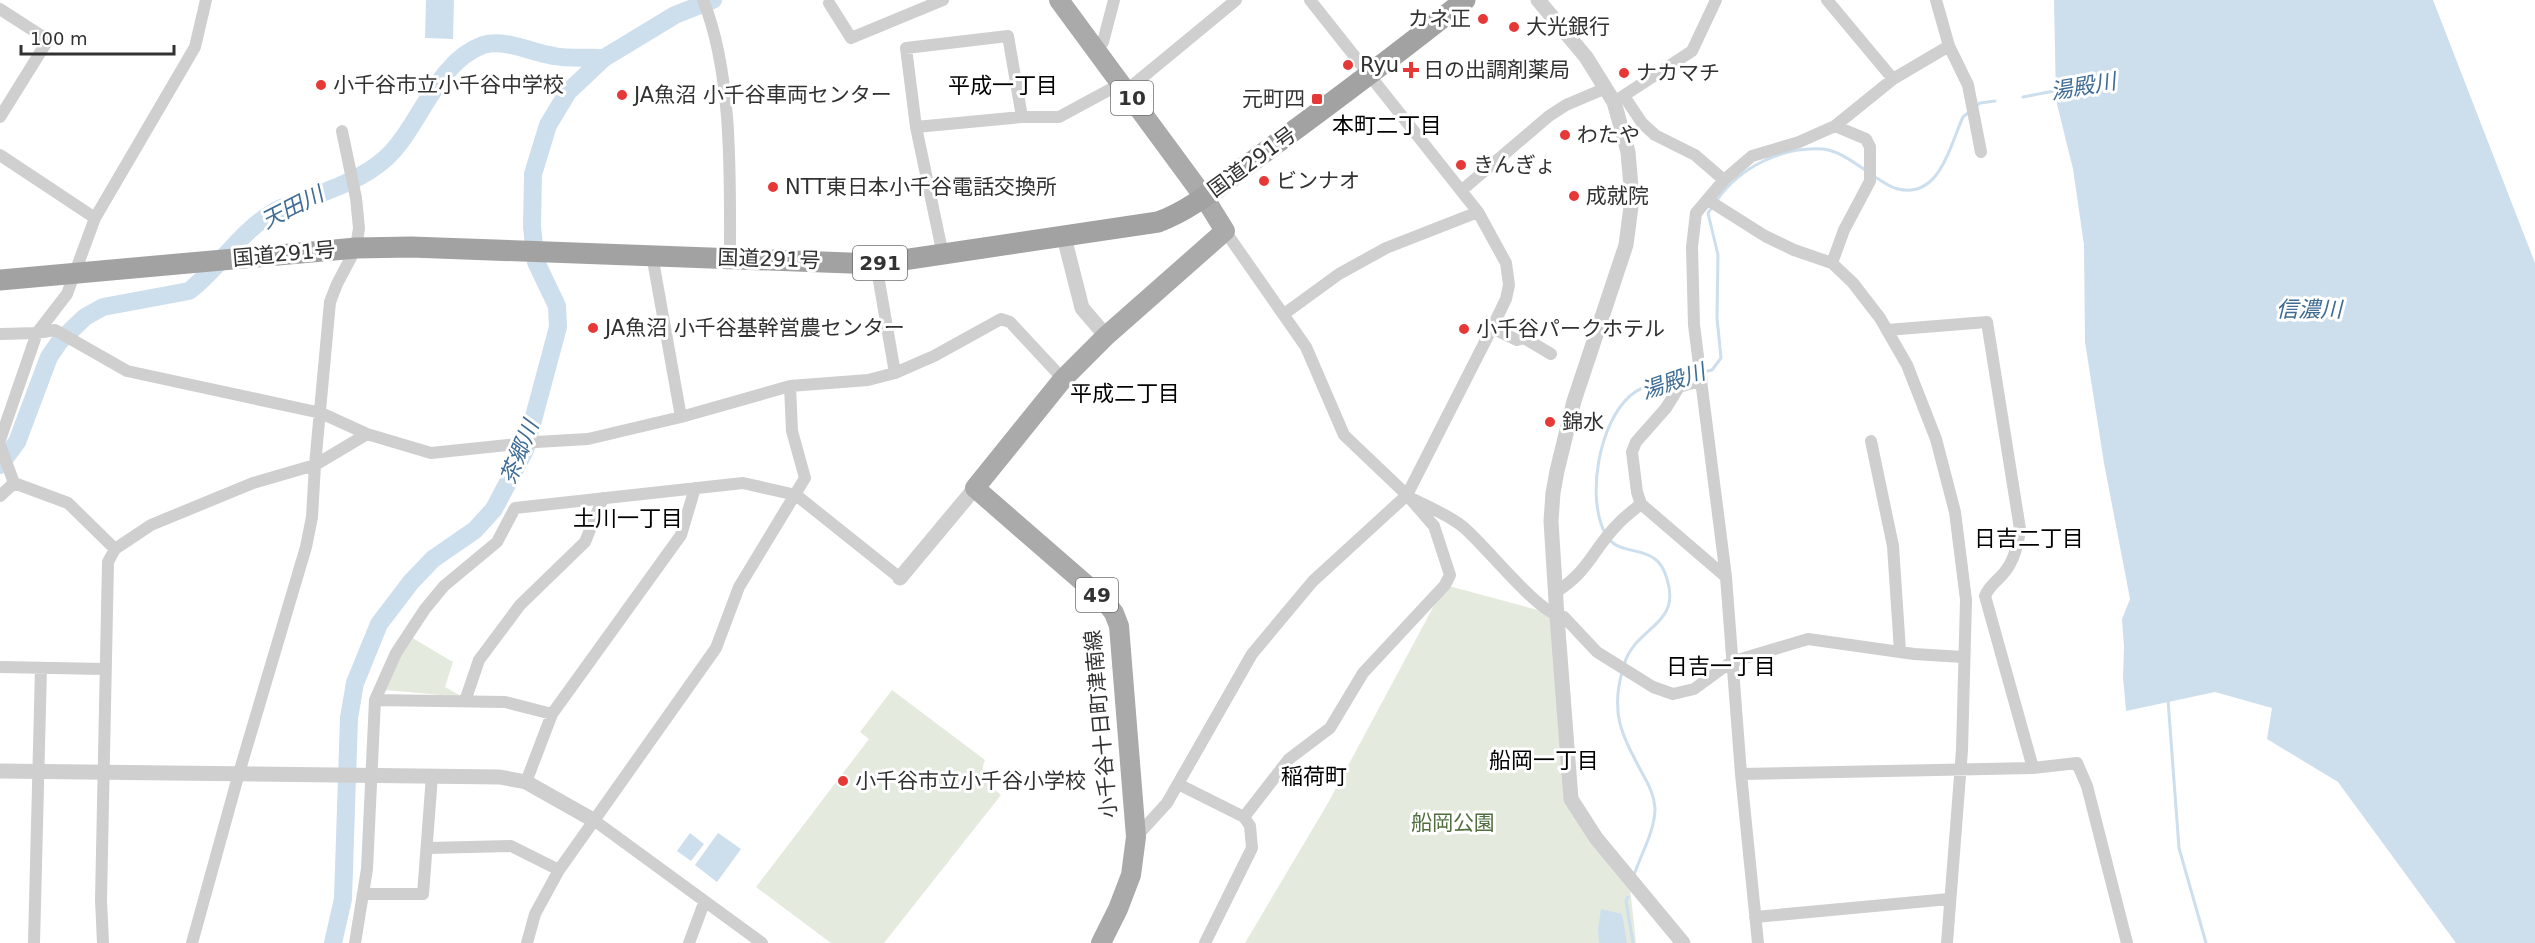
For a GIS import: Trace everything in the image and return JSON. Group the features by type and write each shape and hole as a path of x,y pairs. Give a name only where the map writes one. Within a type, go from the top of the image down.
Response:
{"highway":[{"name":"国道291号","path":"0,280 356,248 652,255 876,264 1158,222 1204,197 1370,75 1465,0"}],"main road":[{"name":"10","path":"1059,0 1204,197"},
{"path":"975,488 1063,379 1106,336 1225,231 1204,197"},
{"name":"小千谷十日町津南線","path":"975,488 1105,601 1114,613 1119,626 1136,837 1131,875 1118,909 1101,943"}],"street":[{"path":"14,483 0,442 37,333 67,294 94,218 195,47 206,0"},
{"path":"703,0 711,19 725,97 731,166 730,258"},
{"path":"829,3 851,38 943,0"},
{"path":"1096,51 1103,42 1114,0"},
{"path":"915,127 1022,117 1059,117 1124,87 1236,0"},
{"path":"1136,837 1167,803 1252,654 1313,580 1407,495 1492,328 1506,299 1509,285 1506,263 1479,212 1310,0"},
{"path":"1538,0 1586,57 1606,88 1642,123 1655,135 1695,155 1724,180"},
{"path":"1619,99 1692,51 1716,0"},
{"path":"1827,0 1893,79"},
{"path":"1936,0 1949,46 1968,85 1981,152"},
{"path":"0,9 48,40 0,117"},
{"path":"943,255 915,127 906,48 1008,36 1022,117"},
{"path":"1758,943 1731,662 1726,578 1692,303 1692,247 1696,213 1712,202 1724,180 1752,156 1799,142 1835,126 1893,79 1949,46"},
{"path":"1462,190 1549,116 1566,105 1606,88"},
{"path":"1619,99 1629,152 1632,199 1626,245 1575,401 1557,471 1551,521 1557,617 1572,799 1596,838 1683,943"},
{"path":"1832,263 1844,230 1869,181 1870,167 1870,147 1866,140 1835,126"},
{"path":"192,943 239,773 306,547 312,518 330,302 341,275 356,248 359,228 356,198 342,131"},
{"path":"0,155 94,218"},
{"path":"1712,202 1765,236 1794,250 1832,263 1863,296 1887,330 1907,366 1936,439 1955,512 1966,600 1961,769 1947,943"},
{"path":"1284,314 1339,274 1386,248 1479,212"},
{"path":"1225,231 1306,347 1344,435 1407,495 1434,526 1450,575 1445,585 1363,673 1330,728 1289,759 1244,817"},
{"path":"1064,237 1082,308 1106,336"},
{"path":"652,255 681,417"},
{"path":"876,264 895,374"},
{"path":"0,334 55,330 127,370 321,413 367,434 431,453 511,444 588,439 681,417 790,386 868,380 895,374 934,356 1001,319 1010,322 1063,379"},
{"path":"1887,330 1987,322 2020,529 2018,545 2010,564 1988,588 1984,596 2033,768"},
{"path":"1492,328 1517,340 1524,338 1551,354"},
{"path":"1701,375 1679,387 1666,408 1636,442 1632,452 1633,467 1641,504 1726,578"},
{"path":"527,943 534,914 559,870 716,648 739,587 805,478 792,431 790,386"},
{"path":"103,943 101,900 108,562 115,549 151,525 253,483 315,465 367,434"},
{"path":"1871,441 1893,546 1900,651"},
{"path":"0,496 14,483"},
{"path":"14,483 68,503 115,549"},
{"path":"355,943 367,869 375,700 396,653 425,609 444,586 496,542 515,508 743,483 796,495 900,578 975,488"},
{"path":"526,782 552,714 681,535 695,488"},
{"path":"1407,495 1461,525 1530,595 1557,617 1564,617 1597,652 1653,687 1673,694 1694,689 1731,662 1808,639 1963,657"},
{"path":"465,701 479,660 520,605 585,542 603,498"},
{"path":"1556,592 1573,581 1610,533 1641,504"},
{"path":"1966,600 1984,596"},
{"path":"0,668 105,669"},
{"path":"34,943 41,668"},
{"path":"375,700 505,702 552,714"},
{"path":"1741,774 2033,768 2077,763 2087,786 2127,943"},
{"path":"0,771 335,773 500,777 526,782 595,821 704,903 762,943"},
{"path":"363,894 423,894 432,776"},
{"path":"1178,784 1244,817 1250,826 1252,848 1207,942"},
{"path":"428,848 511,846 559,870"},
{"path":"1755,917 1949,898"},
{"path":"689,943 704,903"}],"green space":[{"name":"船岡公園","path":"1445,585 1564,617 1572,799 1629,878 1636,943 1245,943 1328,803"},
{"path":"411,637 453,662 445,687 463,697 385,690 399,655"},
{"path":"892,690 985,760 983,771 986,780 1001,795 884,943 831,943 756,887 869,739 860,732"}],"water":[{"path":"426,0 454,0 453,39 425,38"},
{"name":"信濃川","path":"2054,0 2433,0 2535,263 2535,943 2456,943 2338,782 2267,739 2272,708 2215,692 2126,711 2122,619 2130,599 2104,463 2085,342 2084,245 2073,169 2056,100"},
{"path":"690,833 704,844 691,861 677,851"},
{"path":"718,833 741,849 717,882 695,865"},
{"path":"1601,909 1622,914 1627,943 1599,943 1598,929"}],"waterway":[{"name":"茶郷川","path":"333,943 343,899 349,718 355,683 379,624 411,582 433,559 475,530 494,509 525,450 558,327 557,306 536,262 532,227 533,174 548,125 568,92 604,58 675,15 713,0"},
{"name":"天田川","path":"0,465 17,442 49,357 60,341 85,317 103,307 189,291 260,221 282,208 323,193 367,172 386,158 398,145 441,80 467,53 483,45 500,43 560,57 604,58"},
{"name":"湯殿川","path":"2023,97 2059,90"},
{"name":"湯殿川","path":"1976,106 1980,103 1995,101"},
{"name":"湯殿川","path":"1873,176 1898,189 1912,190 1924,186 1934,178 1941,167 1963,117 1969,112"},
{"name":"湯殿川","path":"1717,200 1727,188 1750,169 1778,155 1793,151 1829,150 1846,157 1865,170"},
{"name":"湯殿川","path":"1703,372 1712,370 1721,358 1717,318 1718,255 1708,213 1713,206"},
{"name":"湯殿川","path":"1605,533 1599,518 1596,481 1604,441 1620,407 1631,395 1646,386 1697,373"},
{"name":"湯殿川","path":"1609,539 1625,549 1644,553 1657,561 1667,579 1670,595 1663,617 1637,642 1629,652 1624,665"},
{"name":"湯殿川","path":"1622,672 1618,699 1620,722 1623,733 1650,788 1655,808 1650,834 1634,875"},
{"path":"2168,700 2179,848 2206,943"},
{"name":"湯殿川","path":"1628,897 1626,901 1633,943"}],"place":[{"name":"カネ正","path":"1483,19"},
{"name":"大光銀行","path":"1514,27"},
{"name":"Ryu","path":"1348,65"},
{"name":"日の出調剤薬局","path":"1411,70"},
{"name":"ナカマチ","path":"1624,73"},
{"name":"小千谷市立小千谷中学校","path":"321,85"},
{"name":"JA魚沼 小千谷車両センター","path":"622,95"},
{"name":"元町四","path":"1317,99"},
{"name":"わたや","path":"1565,135"},
{"name":"きんぎょ","path":"1461,165"},
{"name":"ビンナオ","path":"1264,181"},
{"name":"NTT東日本小千谷電話交換所","path":"773,187"},
{"name":"成就院","path":"1574,196"},
{"name":"JA魚沼 小千谷基幹営農センター","path":"593,328"},
{"name":"小千谷パークホテル","path":"1464,329"},
{"name":"錦水","path":"1550,422"},
{"name":"小千谷市立小千谷小学校","path":"843,781"}],"district":[{"name":"平成一丁目","path":"1003,85"},
{"name":"本町二丁目","path":"1387,125"},
{"name":"平成二丁目","path":"1125,393"},
{"name":"土川一丁目","path":"628,518"},
{"name":"日吉二丁目","path":"2029,538"},
{"name":"日吉一丁目","path":"1721,666"},
{"name":"船岡一丁目","path":"1544,760"},
{"name":"稲荷町","path":"1314,776"}]}
